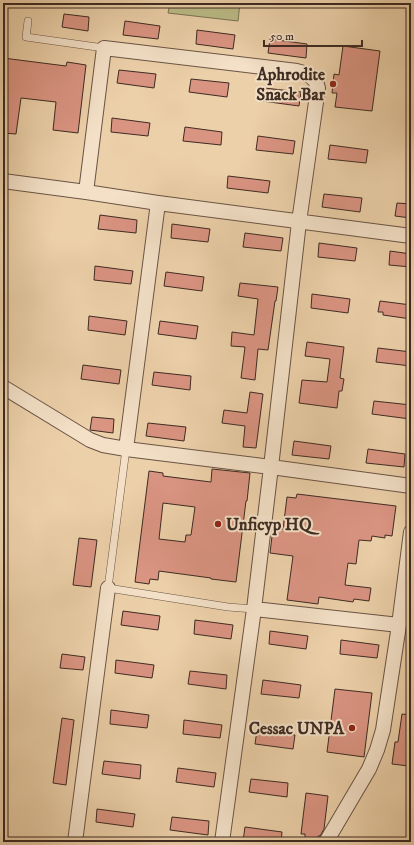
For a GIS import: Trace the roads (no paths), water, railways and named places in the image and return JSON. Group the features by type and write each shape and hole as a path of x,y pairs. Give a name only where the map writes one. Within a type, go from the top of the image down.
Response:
{"street":[{"path":"86,192 104,48 298,71 309,75 317,84 318,88 299,222 254,609 222,842"},
{"path":"3,181 411,236"},
{"path":"126,449 158,203"},
{"path":"3,387 90,440 103,445 411,486"},
{"path":"326,842 369,769 383,730 411,532"},
{"path":"75,842 108,588"},
{"path":"254,609 399,625"}],"lane":[{"path":"28,21 26,37 104,48"},
{"path":"126,449 108,588 228,607 254,609"}],"place":[{"name":"Aphrodite Snack Bar","path":"333,84"},
{"name":"Unficyp HQ","path":"218,524"},
{"name":"Cessac UNPA","path":"352,728"}]}
